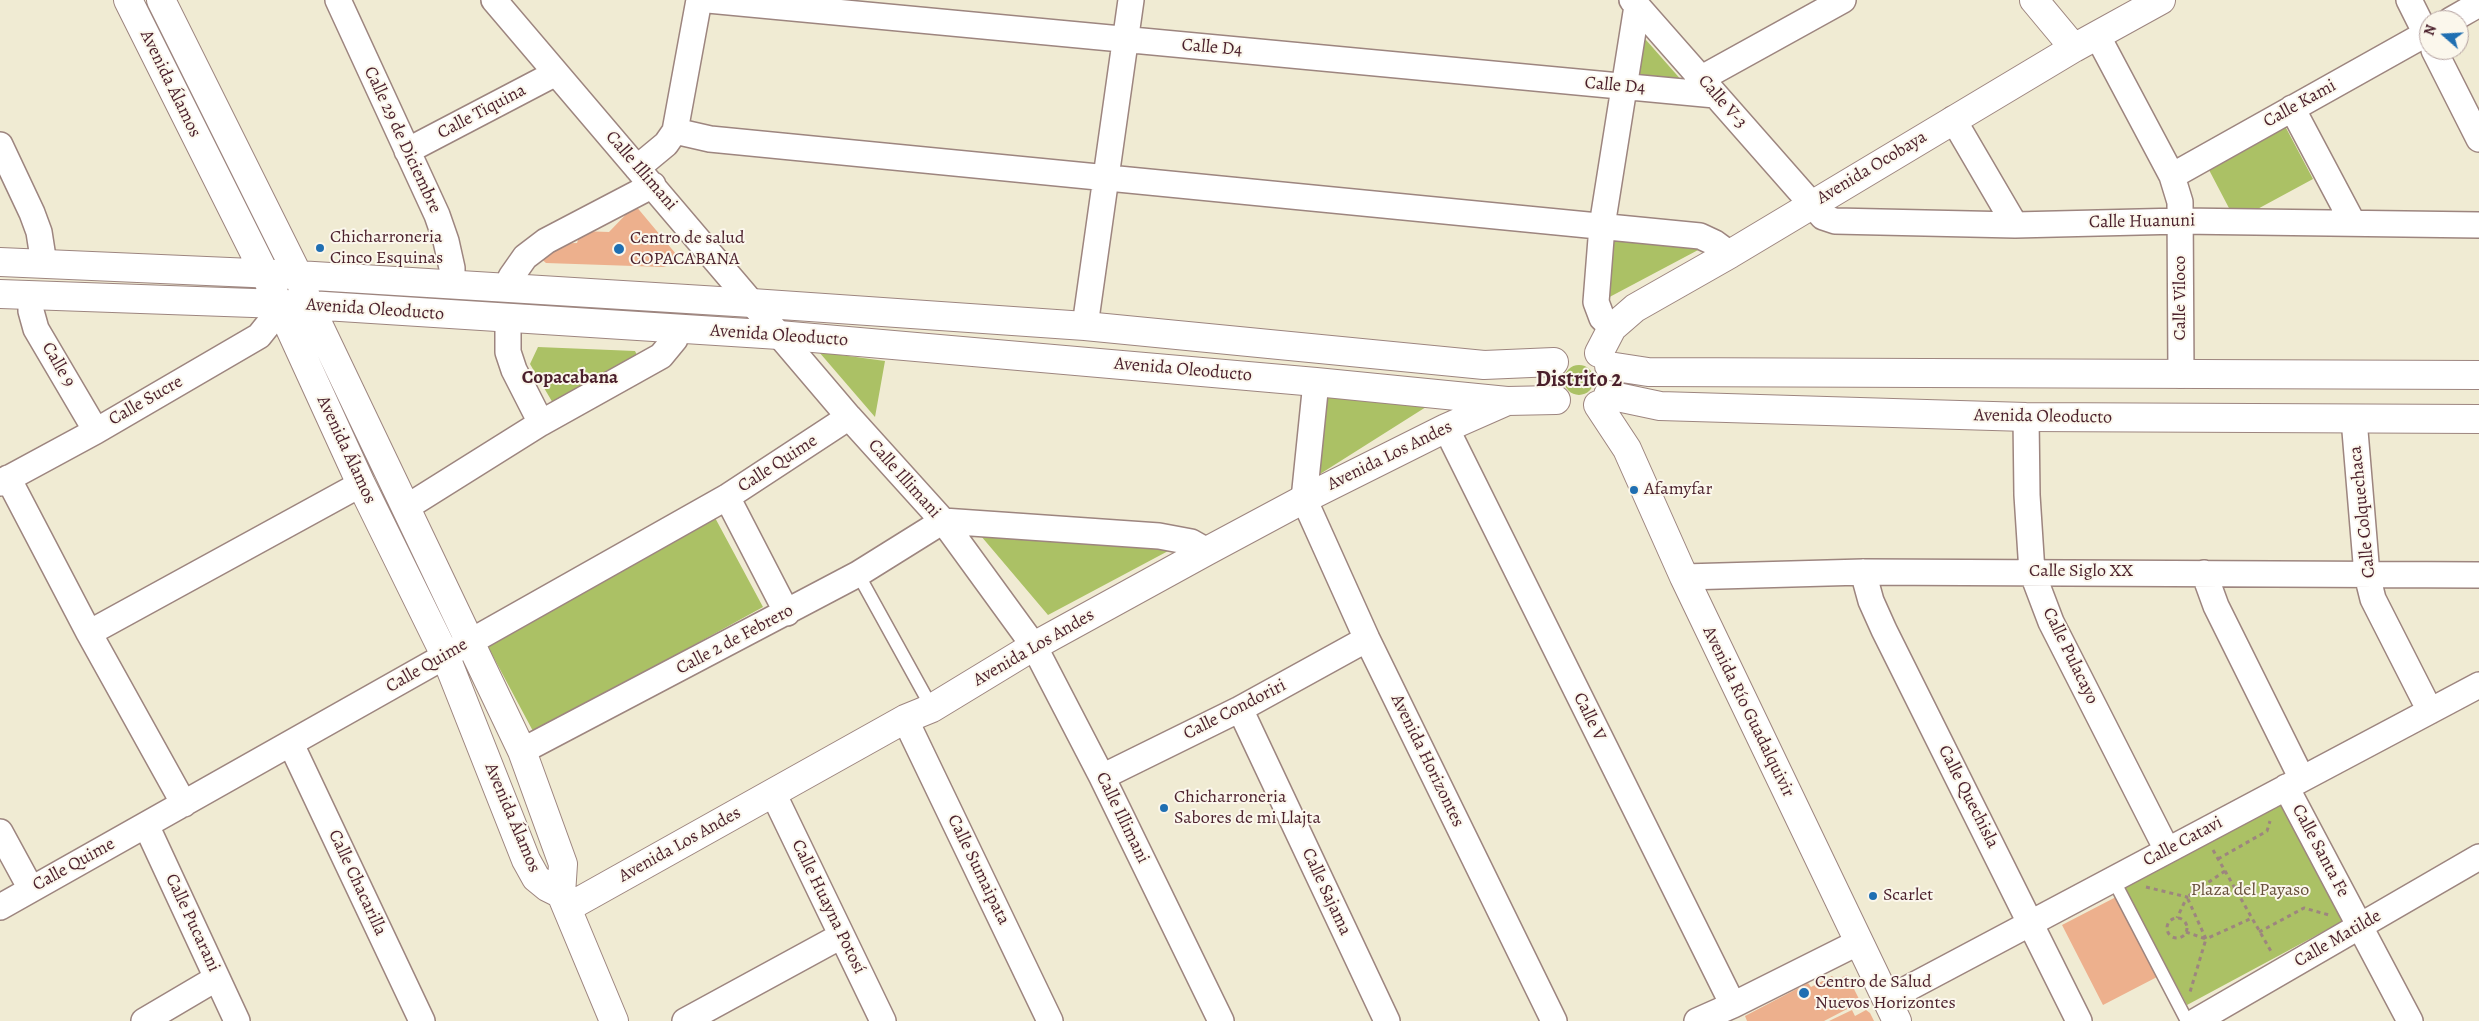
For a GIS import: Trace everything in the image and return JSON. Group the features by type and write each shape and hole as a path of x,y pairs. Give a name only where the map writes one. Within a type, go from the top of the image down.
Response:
{"street":[{"name":"Avenida Álamos","path":"128,0 265,274 362,484 445,655 526,860 536,878 564,901"},
{"name":"Avenida Álamos","path":"161,0 298,275 309,305 522,751 563,864 564,901 614,1021"},
{"name":"Calle 29 de Diciembre","path":"338,0 437,215 446,241 452,268 452,284"},
{"name":"Calle Illimani","path":"494,0 848,417 943,521 1034,646 1102,777 1221,1021"},
{"path":"510,288 510,277 515,268 532,252 645,176 675,131 699,0"},
{"name":"Calle D4","path":"708,0 1625,87 1709,86"},
{"path":"1085,326 1131,0"},
{"path":"2034,0 2085,42"},
{"name":"Avenida Ocobaya","path":"1604,359 1612,328 1636,308 1730,254 1953,119 2161,0"},
{"path":"2408,0 2419,20"},
{"path":"1709,86 1837,1"},
{"path":"1612,328 1602,318 1596,302 1602,226 1625,87 1635,3"},
{"name":"Calle V-3","path":"1635,3 1812,204"},
{"name":"Calle Viloco","path":"2085,42 2172,176 2180,202 2181,375"},
{"name":"Calle Kami","path":"2172,176 2292,108 2419,44"},
{"path":"2440,60 2479,139"},
{"name":"Calle Tiquina","path":"407,151 556,73"},
{"path":"2292,108 2353,223"},
{"path":"1953,119 2015,224"},
{"path":"675,131 710,139 1700,236 1715,243 1730,254"},
{"path":"0,145 32,213 39,232 44,264"},
{"name":"Calle Huanuni","path":"1812,204 1823,217 1835,221 2015,224 2181,221 2479,225"},
{"name":"Avenida Oleoducto","path":"0,262 298,275 752,302 1085,326 1484,365 1554,362"},
{"name":"Avenida Oleoducto","path":"0,294 309,305 778,335 1316,382 1507,401 1556,400"},
{"name":"Calle 9","path":"31,296 31,310 36,329 96,431"},
{"name":"Calle Sucre","path":"4,481 96,431 259,336 271,321 278,304"},
{"path":"508,319 508,352 514,370 541,423"},
{"path":"407,507 541,423 661,356 675,339 678,329"},
{"path":"1604,359 1612,380 1603,400 1588,410 1576,410 1565,407 1556,400 1550,388 1549,374 1554,362 1561,354 1579,347 1604,359 1648,372 2479,375"},
{"path":"1304,499 1316,382"},
{"name":"Avenida Oleoducto","path":"1603,400 1660,406 2026,417 2479,419"},
{"name":"Avenida Río Guadalquivir","path":"1603,400 1684,577 1891,1010"},
{"name":"Avenida Los Andes","path":"564,901 773,793 905,719 932,708 1034,646 1304,499 1446,428 1507,401"},
{"name":"Calle Quime","path":"0,907 727,498 848,417"},
{"name":"Calle Pulacayo","path":"2026,417 2027,495 2032,572 2051,622 2167,850"},
{"name":"Calle Colquechaca","path":"2354,419 2366,575 2373,598 2430,711"},
{"name":"Calle V","path":"1446,428 1733,1005"},
{"path":"4,481 184,804"},
{"path":"89,633 362,484"},
{"path":"727,498 787,612"},
{"name":"Avenida Horizontes","path":"1304,499 1367,639 1554,1021"},
{"path":"943,521 1159,536 1191,542 1206,551"},
{"name":"Calle 2 de Febrero","path":"522,751 858,574 943,521"},
{"name":"Calle Siglo XX","path":"1684,577 1863,572 2479,575"},
{"name":"Calle Quechisla","path":"1863,572 1871,601 1884,630 2079,1021"},
{"name":"Calle Santa Fe","path":"2204,573 2216,606 2294,783 2360,926 2410,1021"},
{"name":"Calle Condoriri","path":"1102,777 1240,709 1367,639"},
{"name":"Calle Catavi","path":"1891,1010 2031,923 2479,685"},
{"name":"Calle Sajama","path":"1240,709 1387,1021"},
{"name":"Calle Sumaipata","path":"905,719 1050,1021"},
{"name":"Calle Chacarilla","path":"291,744 422,1021"},
{"name":"Calle Huayna Potosí","path":"773,793 883,1021"},
{"name":"Calle Pucarani","path":"146,825 237,1021"},
{"path":"0,832 32,889"},
{"name":"Calle Matilde","path":"2192,1010 2236,1011 2360,926 2479,857"},
{"path":"685,1021 716,1014 841,936"},
{"path":"1697,1021 1859,942"},
{"path":"144,1021 218,978"}],"lane":[{"path":"858,574 932,708"},
{"path":"2113,880 2187,1021"}],"path":[{"path":"2218,859 2267,831 2271,816"},
{"path":"2210,846 2272,954"},
{"path":"2186,932 2178,938 2168,932 2169,923 2177,918 2186,897 2225,871"},
{"path":"2143,887 2186,897"},
{"path":"2186,897 2206,939 2192,1010"},
{"path":"2260,932 2304,908 2331,915"},
{"path":"2177,918 2186,923 2186,932"},
{"path":"2186,932 2206,939 2252,918"}],"green space":[{"path":"1639,32 1683,82 1635,76"},
{"path":"2285,126 2313,179 2252,212 2230,210 2208,168"},
{"path":"1613,241 1700,249 1602,301"},
{"path":"538,347 635,351 638,357 557,410 530,364"},
{"path":"819,352 885,361 875,417"},
{"path":"1579,365 1590,369 1594,380 1590,391 1579,395 1568,391 1564,380 1568,369"},
{"path":"1325,395 1426,407 1320,474"},
{"path":"713,514 763,607 534,733 487,645"},
{"path":"981,536 1170,550 1048,615"},
{"name":"Plaza del Payaso","path":"2282,794 2345,920 2187,1005 2121,882"}],"building":[{"path":"635,205 676,254 673,264 663,267 546,263 538,256 553,244 577,243 581,231 609,232"},
{"path":"2116,897 2157,977 2103,1005 2062,925"},
{"path":"1847,975 1859,999 1849,1004 1851,1007 1824,1021 1747,1021 1745,1016 1808,983 1811,987 1832,976 1836,980"},
{"path":"1852,1010 1855,1016 1866,1010 1874,1021 1829,1021"}],"place":[{"name":"Chicharroneria Cinco Esquinas","path":"320,248"},
{"name":"Centro de salud COPACABANA","path":"619,249"},
{"name":"Afamyfar","path":"1634,490"},
{"name":"Chicharroneria Sabores de mi Llajta","path":"1164,808"},
{"name":"Scarlet","path":"1873,896"},
{"name":"Centro de Salud Nuevos Horizontes","path":"1804,993"}],"district":[{"name":"Copacabana","path":"570,378"},
{"name":"Distrito 2","path":"1579,381"}]}
